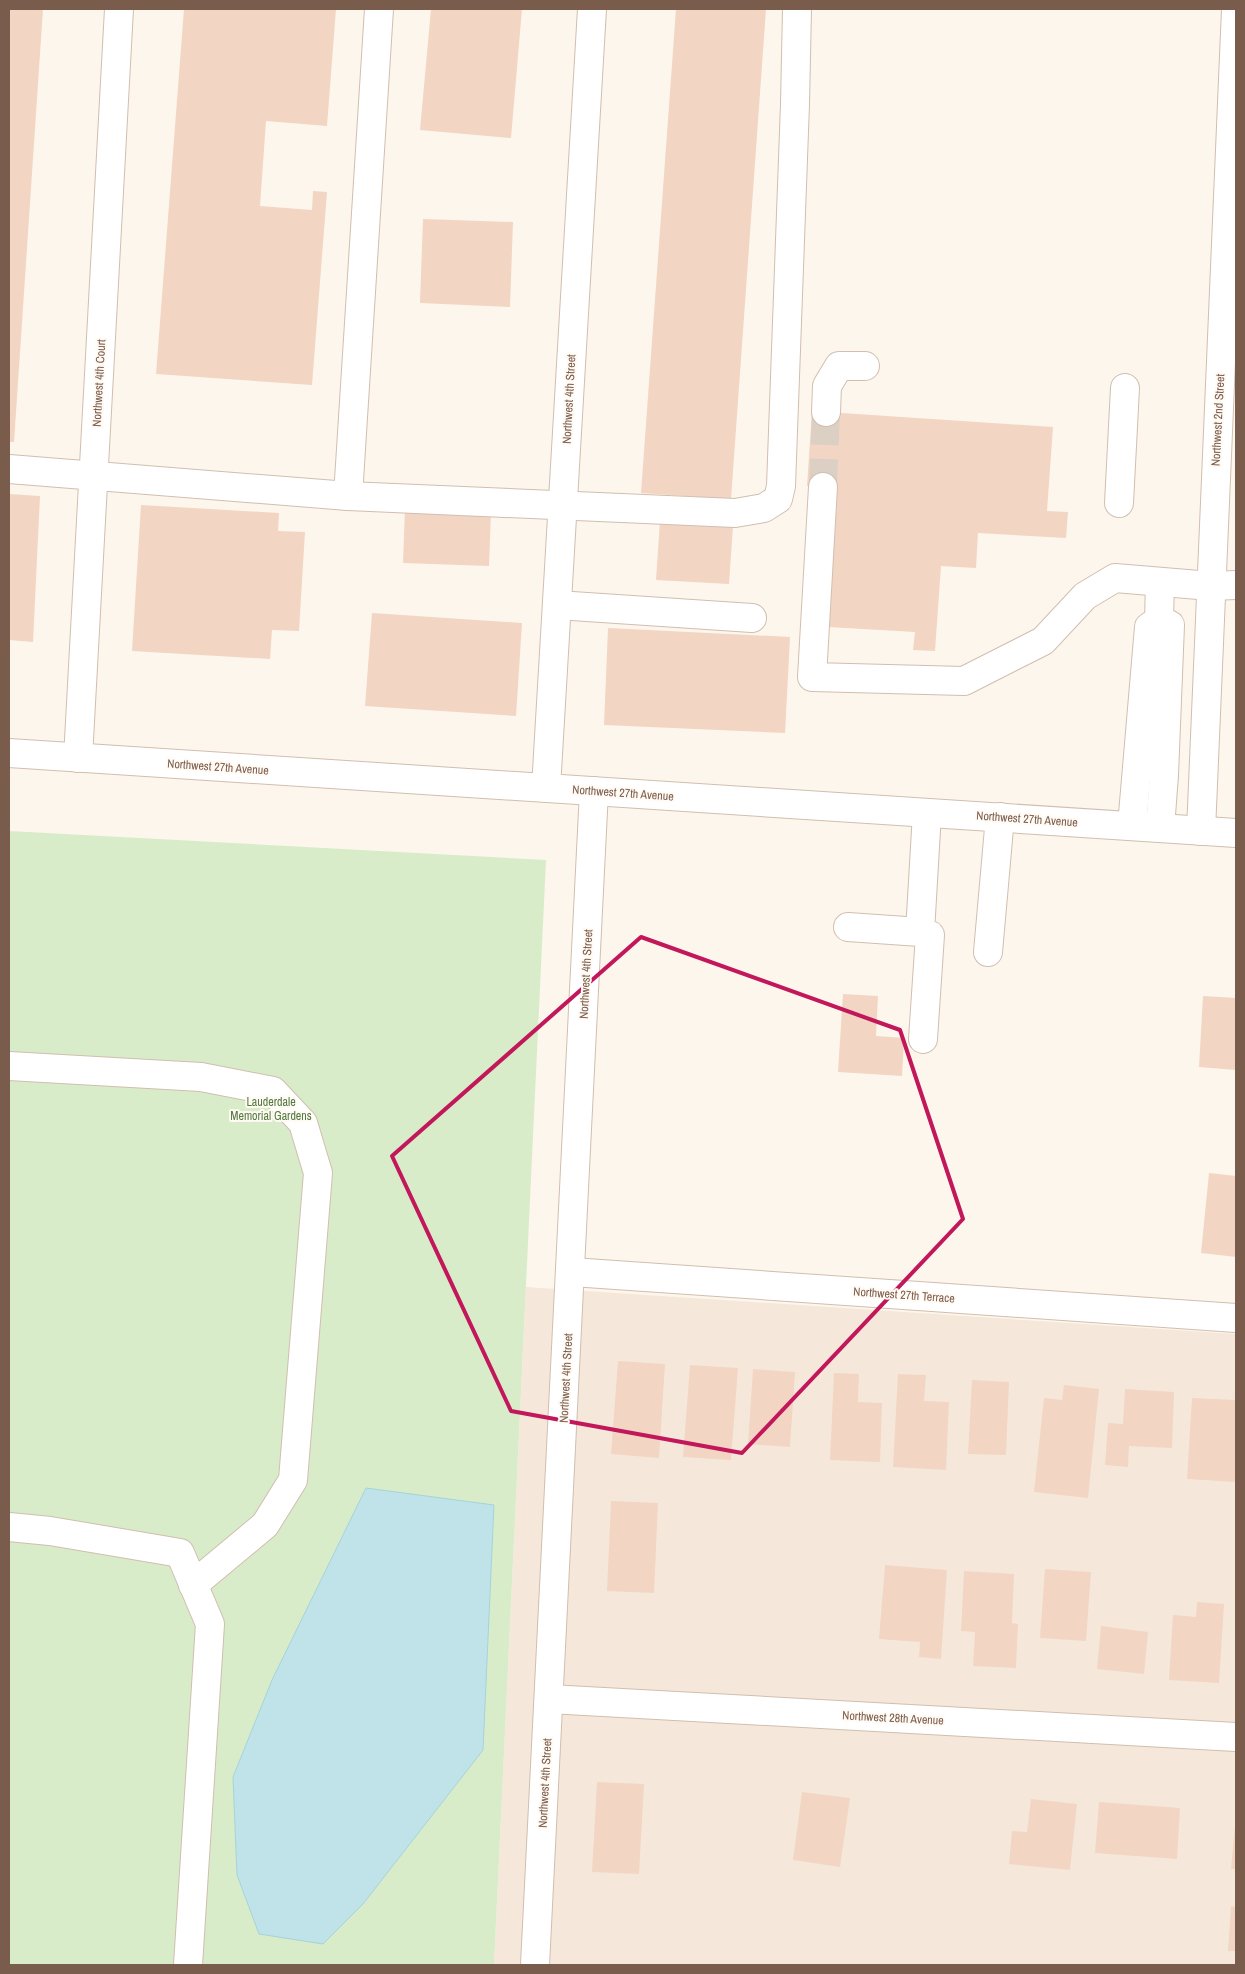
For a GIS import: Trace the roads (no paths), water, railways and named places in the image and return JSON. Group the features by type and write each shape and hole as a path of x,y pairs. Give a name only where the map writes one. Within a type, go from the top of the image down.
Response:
{"street":[{"name":"Northwest 4th Court","path":"78,758 119,9"},
{"path":"348,496 379,9"},
{"name":"Northwest 4th Street","path":"546,788 592,9"},
{"path":"9,469 348,496 563,507 735,513 764,508 778,499 781,486 797,9"},
{"name":"Northwest 2nd Street","path":"1201,831 1224,586 1236,9"},
{"path":"826,412 828,386 839,366 865,366"},
{"path":"1119,503 1125,388"},
{"path":"823,487 812,677 964,681 1043,640 1085,596 1115,578 1224,586"},
{"path":"1159,620 1160,582"},
{"path":"557,605 752,618"},
{"path":"1132,826 1149,627 1159,620"},
{"path":"1159,620 1170,625 1160,828"},
{"name":"Northwest 27th Avenue","path":"9,753 1236,833"},
{"name":"Northwest 4th Street","path":"535,1965 572,1272 594,791"},
{"path":"920,932 927,813"},
{"path":"988,952 1000,818"},
{"path":"848,927 920,932 930,935 924,1039"},
{"path":"9,1066 201,1077 273,1092 303,1123 318,1173 293,1480 265,1525 194,1585"},
{"name":"Northwest 27th Terrace","path":"572,1272 1236,1318"},
{"path":"9,1527 50,1531 180,1553 210,1624 188,1965"},
{"name":"Northwest 28th Avenue","path":"549,1698 1236,1737"}],"water":[{"path":"366,1488 494,1505 483,1750 363,1904 323,1944 259,1934 237,1875 233,1777 272,1680"}],"tunnel":[{"path":"823,487 826,412"}],"park label":[{"name":"Lauderdale Memorial Gardens","path":"271,1109"}]}
